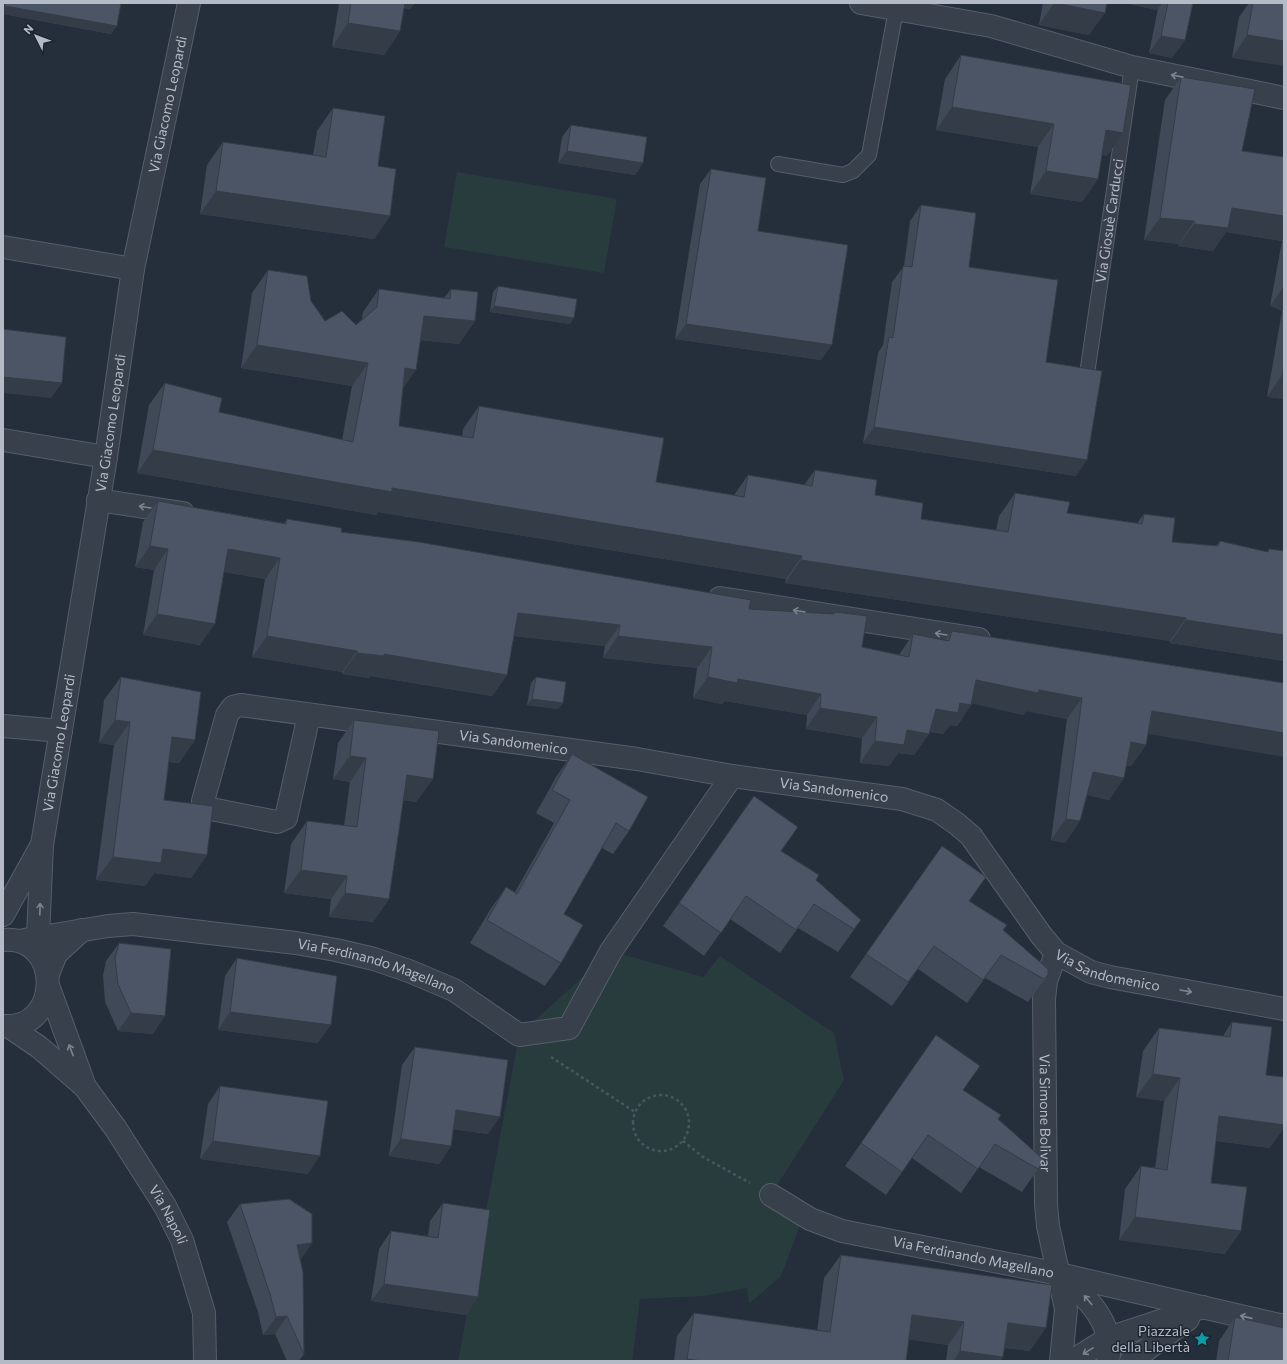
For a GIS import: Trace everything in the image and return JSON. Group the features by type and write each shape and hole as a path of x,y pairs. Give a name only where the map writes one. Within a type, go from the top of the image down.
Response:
{"street":[{"name":"Via Giacomo Leopardi","path":"20,939 42,845 106,457 133,269 189,3"},
{"path":"861,3 991,26 1132,67 1284,98"},
{"path":"3,247 133,269"},
{"path":"3,440 106,457"},
{"path":"98,500 200,516"},
{"path":"703,596 1001,643"},
{"name":"Via Sandomenico","path":"310,715 284,820 277,822 206,808 203,801 228,715 233,707 241,705 637,759 732,776 902,799 937,810 971,836 1041,935 1056,953 1091,972 1284,1009"},
{"path":"3,726 61,731"},
{"path":"519,1035 569,1028 611,951 732,776"},
{"name":"Via Giacomo Leopardi","path":"3,915 42,845"},
{"name":"Via Ferdinando Magellano","path":"20,939 108,926 133,924 296,943 336,950 374,959 454,990 519,1035"},
{"path":"6,1026 23,1023 35,1014 44,1003 47,974 56,954 82,930"},
{"path":"20,939 29,946 47,974"},
{"name":"Via Simone Bolivar","path":"1056,953 1046,981 1044,999 1046,1204 1048,1226 1066,1309 1062,1361"},
{"name":"Via Napoli","path":"47,974 85,1087"},
{"name":"Via Napoli","path":"6,1026 39,1047 85,1087 116,1129 166,1206 182,1240 204,1314 204,1361"},
{"name":"Via Ferdinando Magellano","path":"771,1195 810,1219 842,1231 1059,1274 1284,1326"},
{"path":"1059,1274 1080,1292 1091,1304 1102,1320 1109,1338 1108,1361"},
{"path":"1072,1361 1109,1338 1203,1307"},
{"path":"1131,1361 1203,1307"}],"lane":[{"path":"778,164 843,175 853,171 868,155 896,10"},
{"name":"Via Giosuè Carducci","path":"1088,374 1132,67"}],"path":[{"path":"519,1035 635,1112"},
{"path":"663,1094 672,1096 681,1102 687,1110 689,1119 688,1132 683,1141 676,1147 669,1150 659,1151 650,1149 641,1143 633,1126 635,1112 640,1103 648,1097 663,1094"},
{"path":"683,1141 703,1157 771,1195"}],"shaded area":[{"path":"457,172 617,199 604,273 444,247"},
{"path":"611,951 703,977 720,956 834,1033 844,1080 771,1195 804,1215 781,1276 749,1304 747,1288 704,1296 640,1299 632,1361 458,1361 519,1035"}],"building":[{"path":"5,3 121,3 117,26 5,6"},
{"path":"351,3 405,3 400,31 348,23"},
{"path":"1056,3 1107,3 1105,13"},
{"path":"1168,3 1193,3 1185,40 1161,36"},
{"path":"1253,3 1284,3 1284,41 1247,35"},
{"path":"961,55 1131,85 1123,133 1106,130 1098,179 1046,171 1054,124 952,107"},
{"path":"1181,77 1255,89 1242,151 1284,157 1284,216 1232,208 1228,228 1194,224 1194,221 1160,218"},
{"path":"333,108 385,116 378,166 396,169 390,216 216,191 223,142 326,157"},
{"path":"571,125 647,137 643,163 567,151"},
{"path":"711,169 766,178 758,231 848,245 832,345 686,324"},
{"path":"921,205 976,213 969,267 1058,280 1046,362 1102,371 1087,460 874,427 889,337 893,338 903,266 912,267"},
{"path":"268,270 307,276 311,301 325,321 342,311 356,325 377,307 379,289 450,299 451,289 478,292 475,321 424,316 416,370 405,368 399,426 473,438 479,406 664,438 656,482 744,497 748,475 812,486 815,470 877,480 875,495 923,503 921,519 1008,532 1015,493 1070,502 1067,513 1142,524 1144,514 1175,518 1172,542 1218,546 1220,541 1268,552 1269,549 1284,551 1284,635 1186,620 1186,618 801,560 802,556 392,488 392,492 153,450 165,383 222,398 219,412 353,442 368,363 257,345"},
{"path":"498,286 577,299 574,318 494,306"},
{"path":"3,329 66,337 62,383 3,377"},
{"path":"158,501 286,524 287,519 342,528 341,532 419,542 751,600 749,609 834,614 835,612 867,616 862,647 909,657 913,634 949,641 952,631 1284,683 1284,733 1152,711 1146,745 1131,742 1124,778 1093,772 1080,821 1066,819 1082,698 1039,690 1038,693 976,680 971,705 960,703 958,713 936,709 929,734 907,730 904,745 875,741 877,717 820,708 821,694 738,679 737,683 708,677 712,647 618,636 620,625 518,613 507,675 384,654 384,656 357,653 357,651 267,636 280,558 228,549 215,624 157,614 168,549 150,546"},
{"path":"121,677 201,692 195,740 172,737 164,800 213,806 207,855 163,849 161,863 113,857 130,722 115,720"},
{"path":"536,677 566,682 563,703 532,699"},
{"path":"354,720 439,731 433,779 407,775 389,899 345,893 347,876 301,870 307,821 357,827 366,758 350,756"},
{"path":"572,754 648,797 629,831 616,823 564,914 583,925 561,963 487,920 506,887 517,894 570,800 552,790"},
{"path":"754,796 798,827 781,851 819,875 816,880 861,920 854,929 814,904 796,930 746,896 721,933 679,903"},
{"path":"942,846 986,877 969,901 1007,925 1003,930 1048,969 1048,975 1044,979 1001,955 983,980 934,946 908,982 866,954"},
{"path":"119,943 171,949 165,1016 131,1013 118,984 115,958"},
{"path":"237,958 337,976 331,1025 230,1012"},
{"path":"1232,1022 1272,1027 1266,1075 1284,1077 1284,1125 1219,1116 1211,1183 1247,1187 1241,1231 1135,1217 1141,1166 1167,1170 1180,1078 1153,1074 1159,1028 1230,1037"},
{"path":"936,1035 980,1066 963,1090 1001,1115 998,1119 1044,1160 1038,1169 995,1144 978,1169 928,1135 902,1172 861,1143"},
{"path":"415,1047 508,1060 500,1117 456,1110 451,1146 401,1139"},
{"path":"220,1086 328,1101 320,1156 213,1141"},
{"path":"289,1199 312,1214 312,1243 297,1245 303,1272 304,1354 287,1316 276,1317 270,1294 240,1204"},
{"path":"443,1203 490,1210 478,1297 384,1284 391,1231 438,1238"},
{"path":"841,1255 1052,1285 1046,1328 1008,1323 1003,1357 960,1351 964,1322 912,1315 906,1361 703,1361 687,1359 694,1313 830,1332"},
{"path":"1235,1317 1284,1328 1284,1361 1228,1361"}],"place":[{"name":"Piazzale della Libertà","path":"1202,1339"}]}
